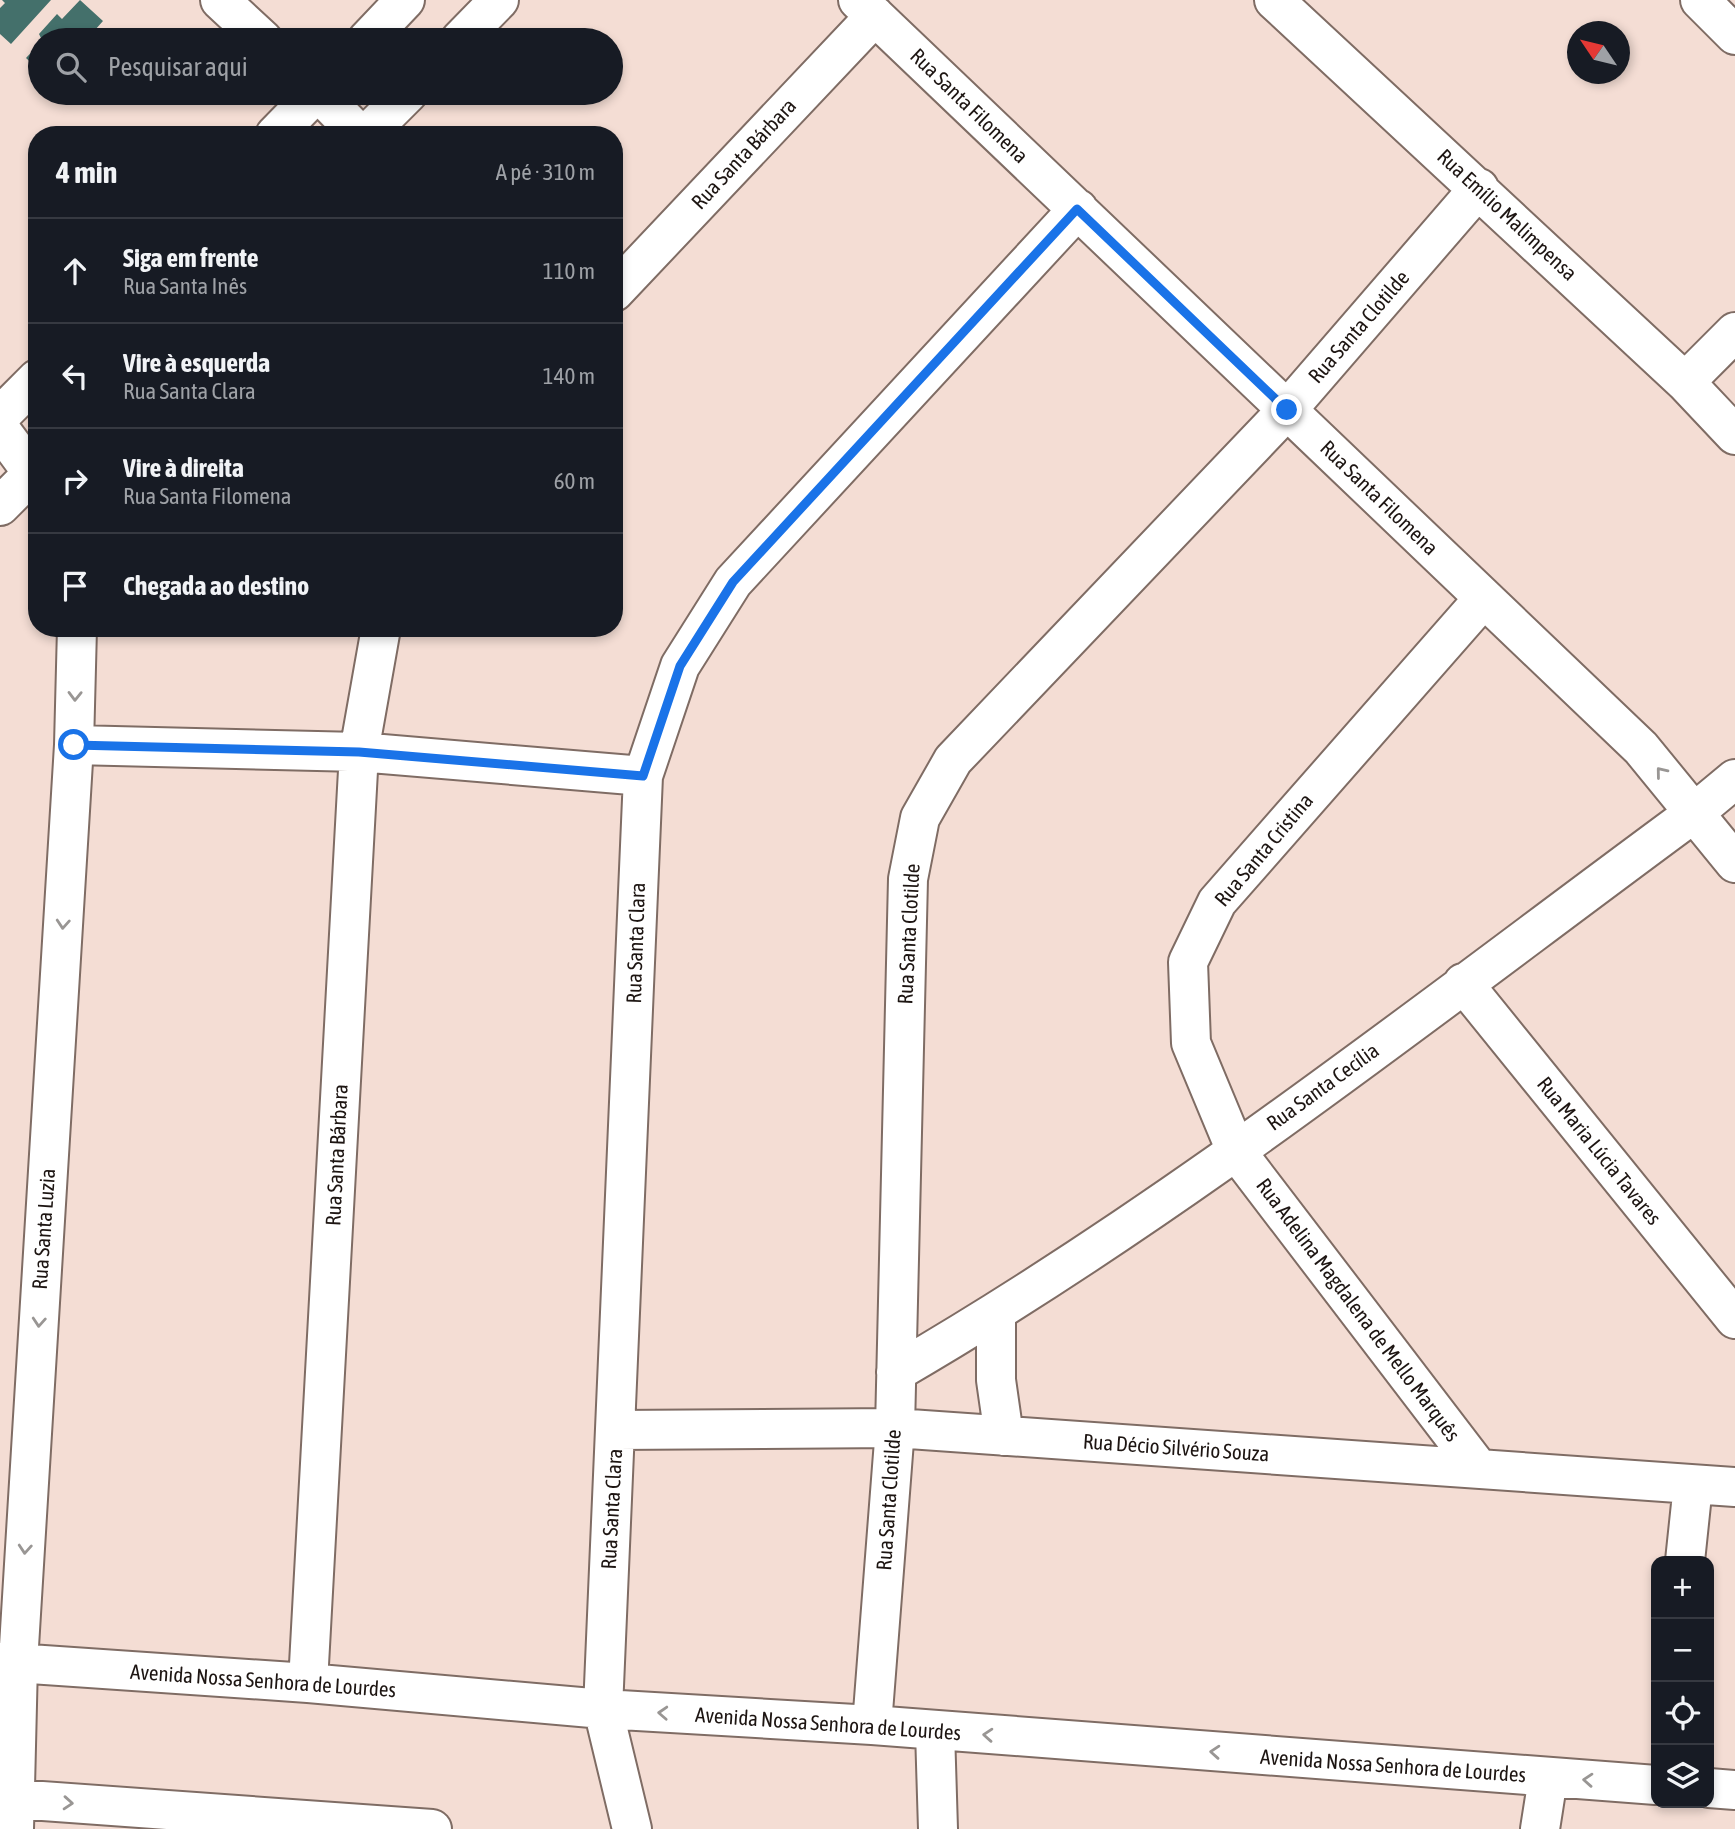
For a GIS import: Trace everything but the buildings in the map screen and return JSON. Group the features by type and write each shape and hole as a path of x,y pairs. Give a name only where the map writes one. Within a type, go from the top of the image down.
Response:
{"street":[{"path":"220,0 250,28"},
{"path":"378,28 405,0"},
{"path":"472,28 499,0"},
{"name":"Rua Emílio Malimpensa","path":"1274,0 1685,382 1735,435"},
{"path":"1700,0 1735,35"},
{"name":"Rua Santa Filomena","path":"866,8 1641,748 1735,863"},
{"name":"Rua Santa Bárbara","path":"623,282 866,8"},
{"path":"284,126 306,105"},
{"path":"330,105 351,126"},
{"path":"375,126 396,105"},
{"name":"Rua Santa Clotilde","path":"872,1726 895,1428 908,879 920,818 953,760 1287,410 1479,188"},
{"name":"Rua Santa Clara","path":"632,1829 603,1709 643,776 680,666 733,582 1077,209"},
{"path":"1685,382 1735,331"},
{"path":"0,416 28,388"},
{"path":"0,429 28,464"},
{"path":"0,506 28,480"},
{"name":"Rua Santa Cristina","path":"1236,1151 1191,1044 1188,962 1217,902 1484,598"},
{"name":"Rua Santa Luzia","path":"10,1808 9,1662 74,745 77,637"},
{"name":"Rua Santa Bárbara","path":"308,1683 359,752 379,637"},
{"path":"74,745 359,752 643,776"},
{"name":"Rua Santa Cecília","path":"896,1372 996,1314 1236,1151 1694,813 1735,779"},
{"name":"Rua Maria Lúcia Tavares","path":"1463,983 1735,1319"},
{"name":"Rua Adelina Magdalena de Mello Marquês","path":"1236,1151 1479,1469"},
{"path":"996,1314 996,1380 1004,1436"},
{"name":"Rua Décio Silvério Souza","path":"616,1430 895,1428 1735,1487"},
{"path":"1686,1556 1693,1485"},
{"name":"Avenida Nossa Senhora de Lourdes","path":"9,1662 308,1683 603,1709 872,1726 1651,1785"},
{"path":"935,1731 938,1829"},
{"path":"1540,1829 1548,1778"},
{"path":"1714,1788 1735,1790"},
{"path":"10,1808 432,1829"}],"route":[{"path":"74,745 359,752 643,776 680,666 733,582 1077,209 1287,410"}]}
